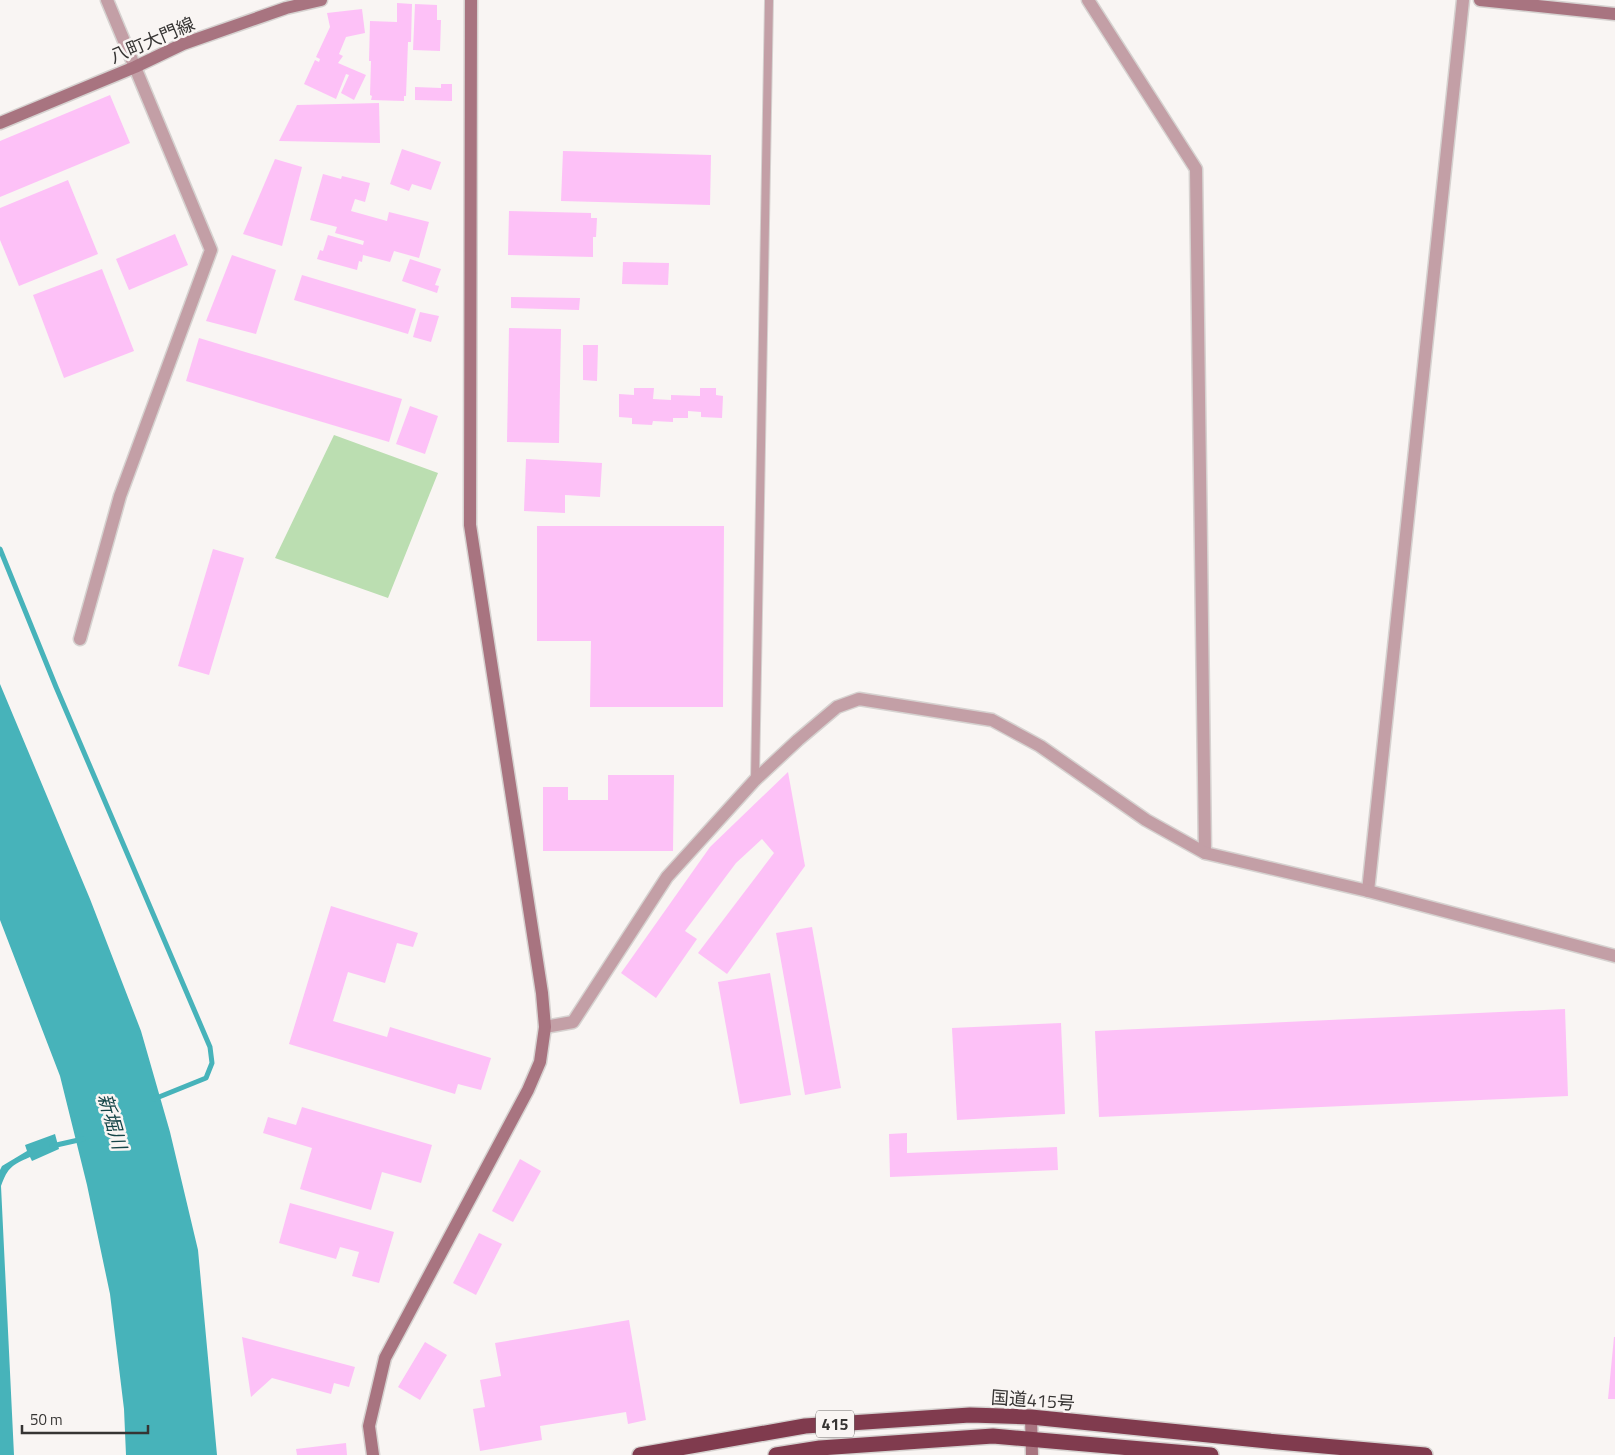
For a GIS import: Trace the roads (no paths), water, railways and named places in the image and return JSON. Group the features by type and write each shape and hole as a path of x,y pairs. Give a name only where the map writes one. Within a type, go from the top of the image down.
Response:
{"highway":[{"name":"国道415号","path":"640,1455 804,1426 970,1415 1031,1417 1425,1455"},
{"name":"415","path":"776,1455 820,1448 970,1436 994,1436 1210,1455"}],"street":[{"path":"80,639 120,496 211,250 107,0"},
{"name":"八町大門線","path":"0,123 135,67 183,44 286,8 321,0"},
{"path":"373,1455 369,1426 385,1358 528,1090 540,1062 545,1028 542,993 470,524 471,0"},
{"path":"1088,0 1196,169 1205,853"},
{"path":"1368,891 1463,0"},
{"path":"1480,0 1615,14"},
{"path":"545,1028 573,1022 667,877 755,780 836,707 859,699 992,720 1040,746 1146,820 1205,853 1368,891 1615,956"},
{"path":"1031,1417 1032,1455"}],"lane":[{"path":"755,780 770,0"}],"water":[{"name":"新堀川","path":"0,684 90,899 141,1031 170,1132 198,1250 217,1455 126,1455 124,1409 110,1294 87,1185 60,1076 0,920"},
{"path":"55,1134 59,1149 32,1161 30,1157 15,1165 6,1175 1,1186 14,1455 0,1455 0,1170 2,1166 27,1151 25,1145"}],"waterway":[{"path":"0,549 56,687 210,1047 212,1063 206,1078 154,1099"},
{"path":"52,1146 83,1139"}]}
